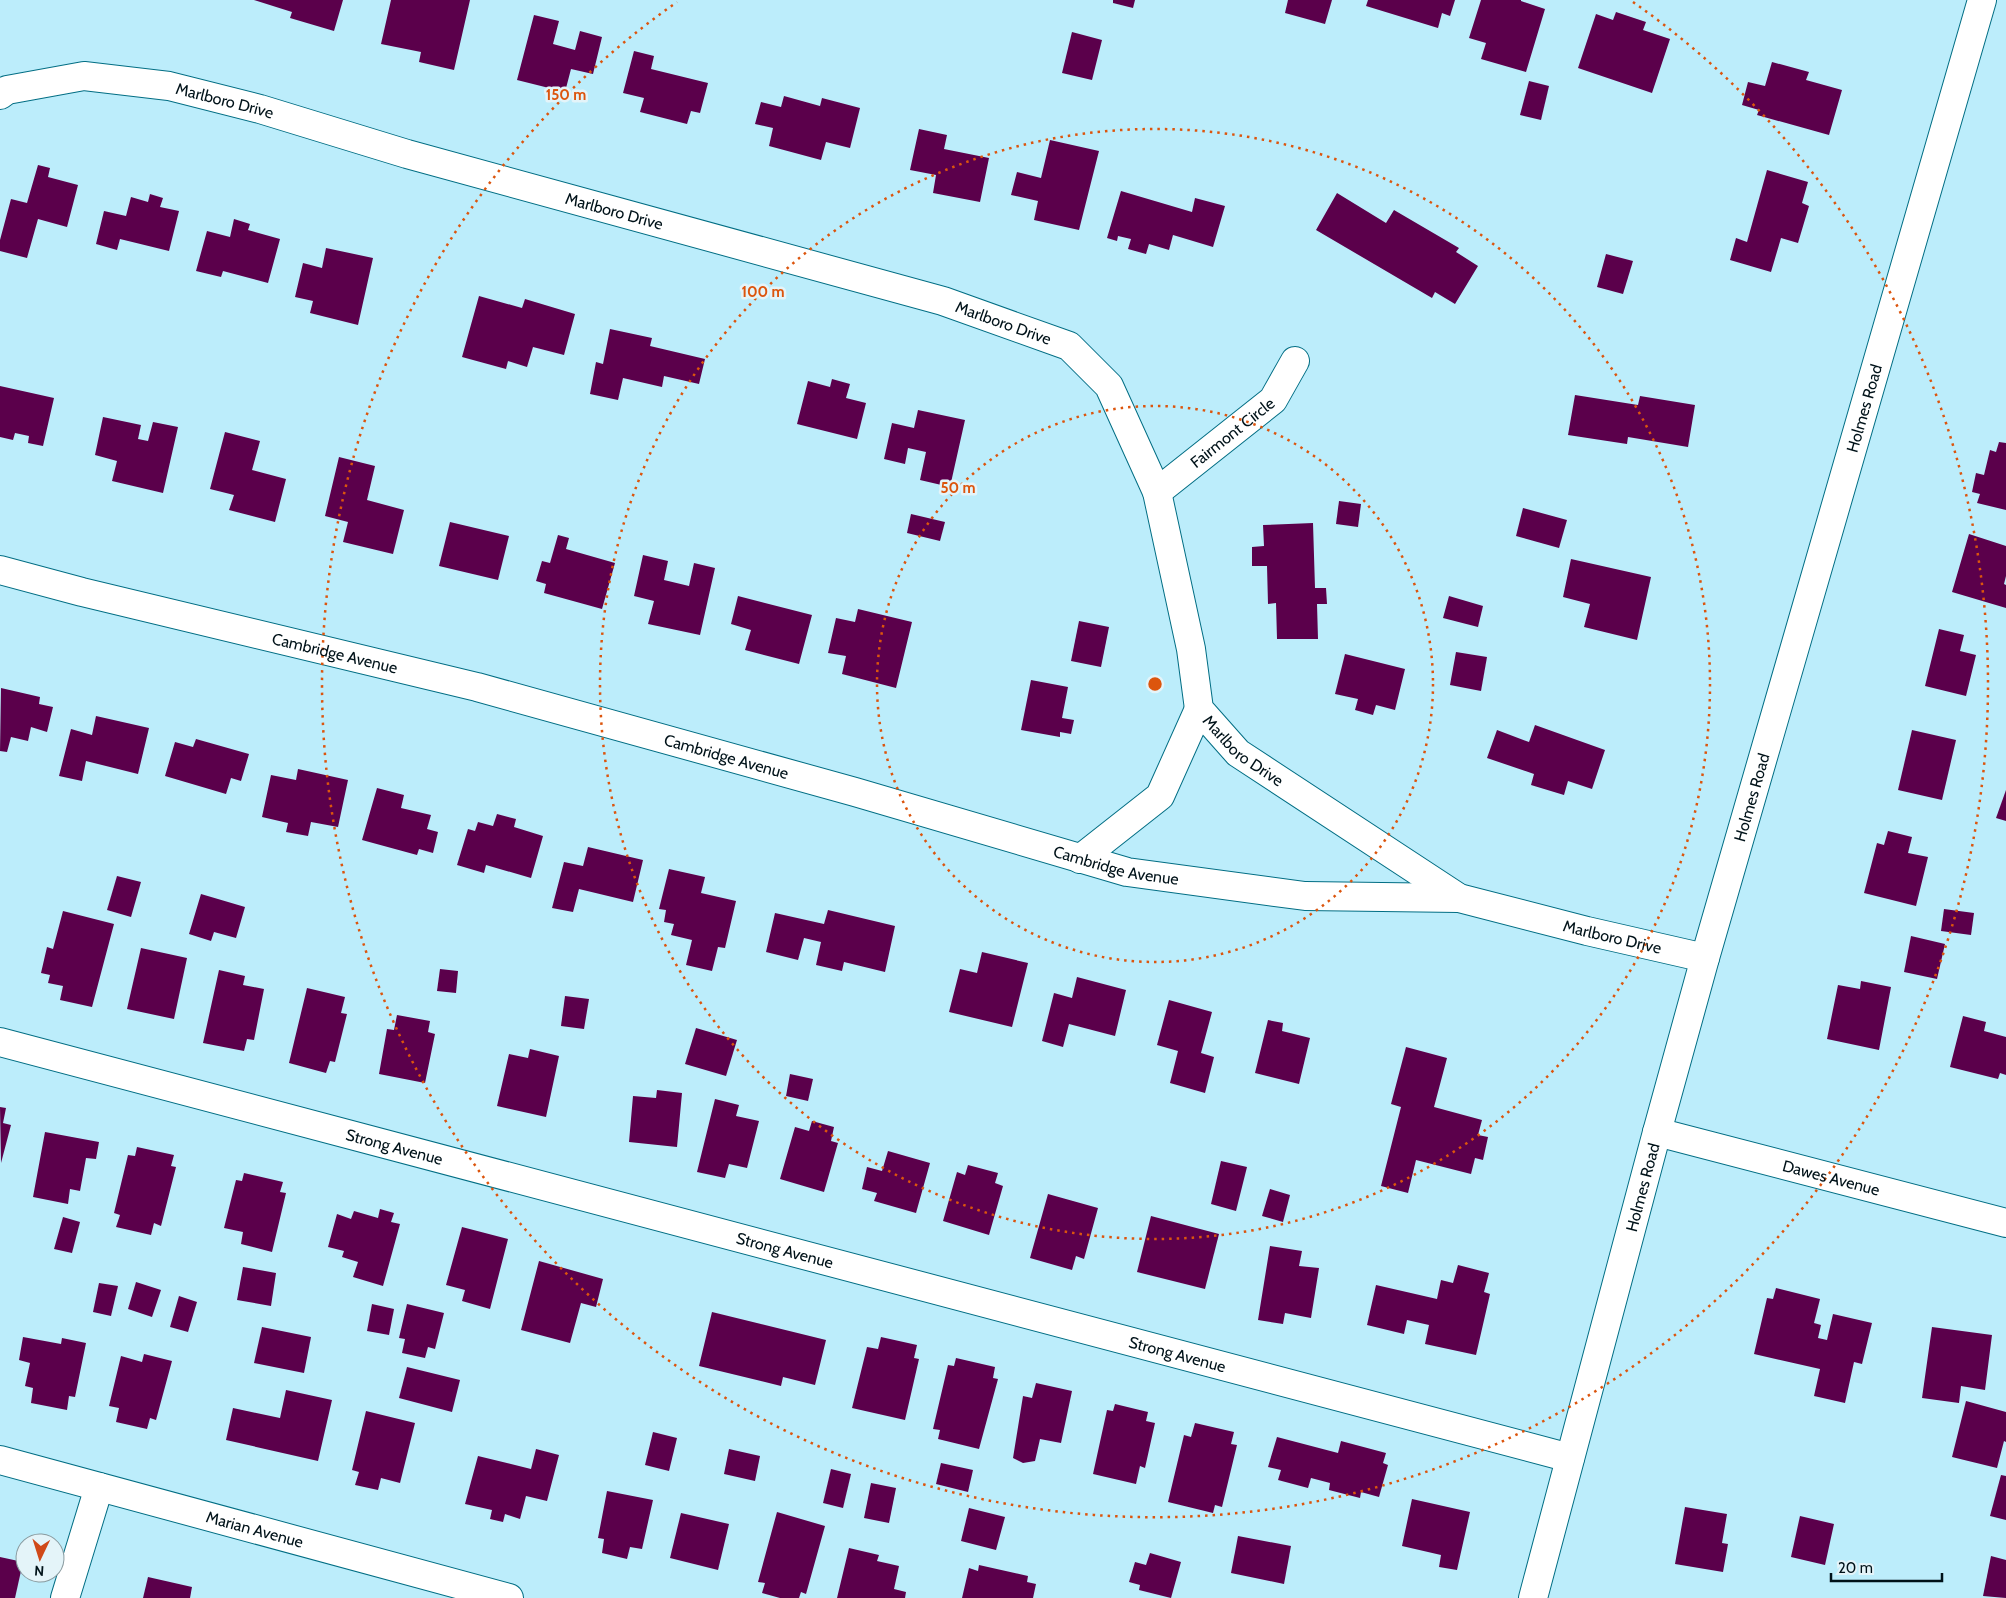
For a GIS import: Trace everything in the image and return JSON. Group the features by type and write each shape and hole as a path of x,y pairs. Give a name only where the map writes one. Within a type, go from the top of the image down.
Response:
{"street":[{"name":"Holmes Road","path":"1533,1598 1705,958 1982,0"},
{"name":"Marlboro Drive","path":"0,95 7,90 84,76 169,86 260,109 407,154 943,300 1069,346 1109,386 1157,492 1191,649 1198,709 1238,753 1459,898 1587,931 1705,958"},
{"name":"Fairmont Circle","path":"1157,492 1273,400 1295,361"},
{"name":"Cambridge Avenue","path":"0,570 82,592 477,687 855,792 1127,872 1305,896 1459,898"},
{"path":"1080,859 1160,796 1198,709"},
{"name":"Strong Avenue","path":"0,1042 1570,1458"},
{"name":"Dawes Avenue","path":"1657,1132 2006,1223"},
{"name":"Marian Avenue","path":"0,1460 509,1598"},
{"path":"66,1598 99,1487"}],"building":[{"path":"254,0 343,0 334,31 290,18 292,12"},
{"path":"391,0 470,0 454,70 419,62 421,52 381,44"},
{"path":"1113,0 1135,0 1133,8 1113,3"},
{"path":"1288,0 1332,0 1325,24 1285,13"},
{"path":"1368,0 1455,0 1450,16 1442,13 1438,28 1366,6"},
{"path":"1481,0 1521,0 1545,9 1526,72 1481,59 1486,43 1469,38"},
{"path":"1616,12 1646,22 1643,30 1670,39 1652,93 1578,68 1596,14 1613,20"},
{"path":"534,15 559,21 553,44 575,50 580,31 602,37 593,74 571,69 565,92 517,80"},
{"path":"1072,32 1102,40 1092,80 1062,73"},
{"path":"634,51 654,56 651,69 708,83 700,113 691,111 687,124 640,112 644,98 623,93"},
{"path":"1772,62 1809,72 1806,80 1842,90 1829,135 1757,115 1759,110 1742,105 1748,82 1765,86"},
{"path":"1529,81 1549,86 1541,120 1520,115"},
{"path":"784,96 820,106 822,98 860,108 850,148 826,142 821,160 769,146 773,128 755,124 761,102 781,107"},
{"path":"919,129 947,135 944,149 989,158 980,202 933,193 936,175 910,170"},
{"path":"1050,140 1099,151 1079,230 1034,220 1038,201 1011,195 1017,172 1041,178"},
{"path":"38,165 50,168 48,177 78,185 67,227 38,219 27,258 0,251 0,240 11,199 27,203"},
{"path":"1767,170 1808,182 1802,203 1809,206 1798,243 1781,238 1771,272 1730,260 1736,238 1747,242"},
{"path":"1121,191 1192,212 1195,198 1225,206 1213,247 1173,235 1169,250 1149,244 1146,254 1128,249 1131,239 1118,236 1117,241 1107,238"},
{"path":"1337,193 1386,223 1394,210 1459,248 1456,252 1478,266 1455,304 1435,292 1432,298 1316,230"},
{"path":"150,194 163,198 160,207 179,211 169,251 120,239 117,250 96,244 104,211 126,216 131,197 148,202"},
{"path":"234,219 250,224 248,230 280,239 268,283 223,271 221,277 196,271 207,231 230,237"},
{"path":"326,248 373,258 358,325 310,313 313,301 295,297 303,263 322,268"},
{"path":"1606,254 1633,261 1623,294 1597,287"},
{"path":"479,296 522,308 525,299 575,314 564,355 533,347 527,367 508,361 506,369 462,357"},
{"path":"610,329 652,338 650,346 705,359 699,384 664,376 662,387 623,378 618,400 590,394 596,362 603,364"},
{"path":"832,379 850,384 846,398 866,403 857,439 797,424 808,381 830,387"},
{"path":"0,386 54,398 43,446 28,443 29,436 15,433 13,440 0,437"},
{"path":"1575,395 1638,405 1640,396 1695,405 1688,447 1628,437 1627,444 1568,435"},
{"path":"918,410 965,420 950,487 920,480 926,452 908,448 905,464 884,459 892,423 914,428"},
{"path":"103,417 141,425 138,439 148,441 153,422 178,427 163,493 112,481 117,461 95,455"},
{"path":"225,432 260,441 252,470 286,479 275,522 229,510 234,495 210,489"},
{"path":"1999,442 2006,443 2006,510 1977,503 1980,494 1972,492 1976,473 1984,475 1990,450 1996,452"},
{"path":"339,457 375,466 367,500 404,510 393,554 343,542 348,522 325,516"},
{"path":"1339,501 1361,504 1358,527 1336,524"},
{"path":"1523,508 1567,520 1559,548 1516,536"},
{"path":"911,514 945,522 940,541 907,533"},
{"path":"450,522 509,536 498,580 439,566"},
{"path":"1313,523 1315,588 1326,588 1327,604 1317,604 1318,639 1277,639 1276,603 1268,604 1267,566 1252,566 1252,547 1264,546 1263,525"},
{"path":"1969,534 2006,546 2006,576 2004,584 2006,585 2006,608 1952,592"},
{"path":"558,535 569,538 566,549 615,563 602,609 544,593 546,584 536,581 542,561 550,563"},
{"path":"643,555 668,561 664,580 689,586 694,563 715,568 700,635 648,624 654,601 634,596"},
{"path":"1571,559 1651,577 1637,640 1584,627 1590,604 1563,597"},
{"path":"738,596 812,615 799,664 745,650 751,630 731,624"},
{"path":"1449,596 1483,606 1478,627 1443,618"},
{"path":"858,609 912,622 896,688 842,674 846,656 828,653 836,618 855,622"},
{"path":"1079,621 1109,627 1101,667 1071,661"},
{"path":"1939,629 1964,635 1960,651 1976,655 1966,696 1925,686"},
{"path":"1456,652 1487,657 1481,691 1450,685"},
{"path":"1345,654 1405,669 1395,710 1376,705 1373,715 1355,710 1358,699 1335,694"},
{"path":"1031,680 1068,687 1062,718 1074,720 1071,734 1060,732 1060,737 1021,730"},
{"path":"1,688 40,697 39,704 53,707 47,732 31,727 28,741 11,737 7,752 0,751"},
{"path":"96,716 149,728 138,774 86,761 82,781 59,776 71,729 92,735"},
{"path":"1535,725 1605,750 1592,789 1568,781 1564,795 1531,785 1534,774 1487,758 1497,730 1529,742"},
{"path":"1912,730 1956,740 1942,800 1898,790"},
{"path":"196,739 249,754 241,781 231,778 226,794 165,776 175,742 193,747"},
{"path":"298,769 348,780 338,827 311,822 308,836 286,832 288,823 262,817 271,775 296,780"},
{"path":"377,788 404,795 401,808 431,815 427,829 438,832 433,853 419,849 417,855 362,840"},
{"path":"2006,790 2006,821 1996,818"},
{"path":"497,814 516,819 514,827 543,836 531,878 486,865 484,873 457,865 468,829 475,831 478,822 493,826"},
{"path":"1888,831 1912,837 1908,853 1928,857 1916,906 1864,893 1877,843 1884,845"},
{"path":"588,847 643,860 633,902 579,889 573,912 552,908 564,862 583,866"},
{"path":"669,869 705,877 701,893 736,901 725,948 718,947 712,971 686,965 692,940 671,935 674,924 664,922 666,910 659,909"},
{"path":"117,876 141,882 131,917 107,910"},
{"path":"201,894 245,907 236,938 214,932 211,941 189,934"},
{"path":"1944,909 1974,913 1971,935 1941,931"},
{"path":"828,910 895,926 885,972 844,962 842,971 816,965 821,942 804,938 798,960 766,952 775,913 824,924"},
{"path":"63,911 114,924 92,1007 60,1000 63,986 48,983 50,975 41,973 47,947 53,949"},
{"path":"1911,936 1945,944 1937,979 1904,972"},
{"path":"141,948 187,958 174,1019 127,1009"},
{"path":"982,952 1028,963 1012,1027 949,1012 960,969 977,973"},
{"path":"440,969 458,971 456,993 437,991"},
{"path":"219,970 245,976 243,985 264,989 254,1040 247,1039 244,1051 203,1043"},
{"path":"1077,977 1126,990 1115,1036 1069,1024 1063,1047 1042,1041 1054,993 1072,998"},
{"path":"1861,981 1891,987 1879,1050 1827,1039 1838,985 1860,989"},
{"path":"307,988 345,997 341,1013 347,1014 335,1062 330,1061 326,1073 289,1063"},
{"path":"565,996 589,999 584,1029 561,1026"},
{"path":"1169,1000 1212,1012 1201,1053 1214,1057 1205,1093 1170,1083 1178,1051 1157,1045"},
{"path":"397,1015 430,1021 428,1032 435,1034 425,1083 379,1074 387,1029 394,1030"},
{"path":"1963,1016 1986,1022 1984,1031 2006,1037 2006,1075 2000,1073 1998,1079 1950,1067"},
{"path":"1268,1020 1283,1023 1282,1031 1310,1038 1299,1084 1255,1073"},
{"path":"696,1028 737,1040 726,1076 685,1064"},
{"path":"1406,1047 1447,1058 1434,1107 1482,1120 1478,1135 1488,1137 1483,1160 1475,1158 1471,1174 1416,1160 1408,1193 1381,1186 1401,1107 1391,1104"},
{"path":"530,1049 559,1056 546,1117 497,1106 509,1054 528,1058"},
{"path":"790,1074 813,1079 808,1101 786,1096"},
{"path":"657,1090 682,1093 677,1147 629,1142 633,1096 656,1098"},
{"path":"715,1099 739,1105 736,1116 759,1121 747,1168 729,1164 725,1178 697,1172"},
{"path":"0,1107 6,1108 3,1123 11,1125 1,1163"},
{"path":"812,1121 834,1127 831,1141 838,1143 824,1192 780,1179 795,1127 809,1131"},
{"path":"45,1132 99,1142 96,1159 86,1158 80,1191 70,1189 68,1204 33,1197"},
{"path":"137,1147 174,1155 171,1166 176,1167 161,1226 154,1223 151,1235 116,1227 120,1215 114,1213 128,1155 135,1156"},
{"path":"888,1151 930,1163 916,1213 874,1201 877,1193 862,1189 867,1167 882,1171"},
{"path":"1221,1161 1247,1167 1236,1211 1211,1204"},
{"path":"968,1165 998,1173 995,1183 1003,1186 989,1235 943,1221 957,1172 965,1175"},
{"path":"244,1173 283,1182 280,1192 286,1193 272,1252 241,1244 243,1232 224,1228 236,1180 242,1181"},
{"path":"1270,1189 1290,1195 1283,1222 1262,1216"},
{"path":"1048,1194 1098,1208 1084,1259 1076,1256 1072,1270 1030,1258"},
{"path":"380,1209 394,1213 391,1222 400,1224 383,1286 353,1277 358,1262 342,1257 344,1251 328,1247 337,1214 351,1219 354,1211 378,1218"},
{"path":"1151,1216 1219,1234 1205,1289 1137,1272"},
{"path":"63,1217 80,1222 72,1253 54,1249"},
{"path":"462,1227 508,1239 490,1309 462,1301 465,1290 446,1285"},
{"path":"1270,1246 1302,1251 1299,1266 1319,1268 1311,1318 1285,1313 1283,1324 1258,1320"},
{"path":"539,1261 603,1279 596,1307 581,1303 570,1343 521,1330"},
{"path":"1458,1265 1489,1273 1484,1292 1490,1294 1476,1355 1425,1344 1429,1325 1407,1320 1404,1334 1367,1325 1376,1285 1437,1299 1441,1280 1453,1283"},
{"path":"243,1267 276,1273 271,1306 237,1300"},
{"path":"136,1282 161,1290 152,1317 128,1309"},
{"path":"99,1283 118,1286 111,1316 93,1312"},
{"path":"1776,1288 1820,1299 1814,1323 1821,1325 1818,1338 1827,1340 1833,1314 1872,1323 1862,1364 1854,1362 1845,1403 1814,1396 1820,1369 1754,1354 1767,1298 1773,1299"},
{"path":"179,1296 197,1302 188,1332 170,1327"},
{"path":"372,1304 394,1309 389,1335 367,1331"},
{"path":"407,1304 444,1313 435,1349 428,1347 425,1358 402,1353 405,1339 399,1338"},
{"path":"712,1312 826,1340 815,1385 783,1377 781,1386 699,1366"},
{"path":"262,1327 311,1337 304,1373 254,1363"},
{"path":"1932,1327 1992,1335 1985,1390 1961,1386 1959,1403 1922,1398"},
{"path":"23,1337 61,1344 62,1338 86,1343 75,1397 69,1396 67,1410 31,1403 33,1388 25,1386 30,1363 19,1360"},
{"path":"881,1337 917,1345 914,1358 919,1359 905,1420 852,1408 867,1347 878,1349"},
{"path":"144,1354 172,1361 156,1420 150,1418 147,1429 116,1422 119,1408 109,1406 121,1356 142,1362"},
{"path":"956,1358 995,1367 993,1378 998,1379 979,1449 938,1439 940,1430 933,1429 948,1365 954,1366"},
{"path":"407,1367 460,1380 452,1412 399,1398"},
{"path":"1036,1383 1072,1391 1061,1443 1040,1439 1035,1461 1023,1463 1013,1458 1023,1396 1032,1398"},
{"path":"286,1390 332,1400 318,1461 226,1440 233,1408 280,1418"},
{"path":"1966,1401 2006,1412 2006,1442 2004,1441 1997,1468 1952,1457"},
{"path":"1115,1404 1148,1412 1146,1421 1155,1423 1145,1468 1140,1466 1136,1484 1093,1474 1107,1410 1113,1411"},
{"path":"366,1411 415,1423 400,1483 381,1478 378,1490 355,1485 359,1472 352,1470"},
{"path":"1195,1423 1234,1432 1231,1444 1237,1445 1222,1507 1215,1505 1213,1513 1168,1502 1184,1435 1191,1437"},
{"path":"653,1432 677,1438 669,1471 645,1465"},
{"path":"1277,1437 1338,1453 1341,1441 1386,1453 1383,1463 1388,1465 1379,1497 1361,1492 1360,1498 1329,1490 1330,1483 1311,1478 1308,1488 1278,1480 1281,1470 1268,1467"},
{"path":"536,1449 559,1455 547,1501 526,1496 520,1519 505,1514 503,1522 490,1519 492,1510 465,1504 478,1456 531,1469"},
{"path":"729,1449 760,1456 755,1481 724,1474"},
{"path":"941,1463 973,1470 968,1492 936,1484"},
{"path":"831,1469 851,1474 843,1508 823,1503"},
{"path":"2001,1475 2006,1476 2006,1520 1990,1516"},
{"path":"871,1483 896,1488 889,1523 864,1518"},
{"path":"607,1491 653,1500 642,1549 630,1547 627,1559 602,1553 604,1539 598,1538"},
{"path":"1412,1499 1470,1512 1457,1570 1439,1567 1441,1555 1402,1546"},
{"path":"1685,1507 1727,1514 1722,1543 1728,1544 1723,1572 1675,1564"},
{"path":"969,1508 1005,1517 996,1550 961,1541"},
{"path":"777,1512 825,1526 806,1594 801,1592 799,1598 780,1598 762,1593 765,1583 758,1582"},
{"path":"681,1513 729,1524 718,1570 670,1558"},
{"path":"1800,1516 1834,1524 1825,1565 1791,1557"},
{"path":"1238,1536 1291,1546 1284,1584 1231,1573"},
{"path":"849,1548 879,1555 877,1561 899,1566 894,1589 906,1592 905,1598 837,1598"},
{"path":"1150,1553 1181,1562 1171,1598 1139,1590 1140,1585 1129,1582 1135,1562 1146,1565"},
{"path":"1991,1556 2006,1560 2006,1598 1983,1596"},
{"path":"0,1557 15,1560 15,1583 18,1583 15,1598 0,1598"},
{"path":"979,1565 1028,1576 1027,1582 1036,1584 1033,1598 962,1598 969,1568 978,1571"},
{"path":"148,1577 192,1587 190,1598 143,1598"}]}
